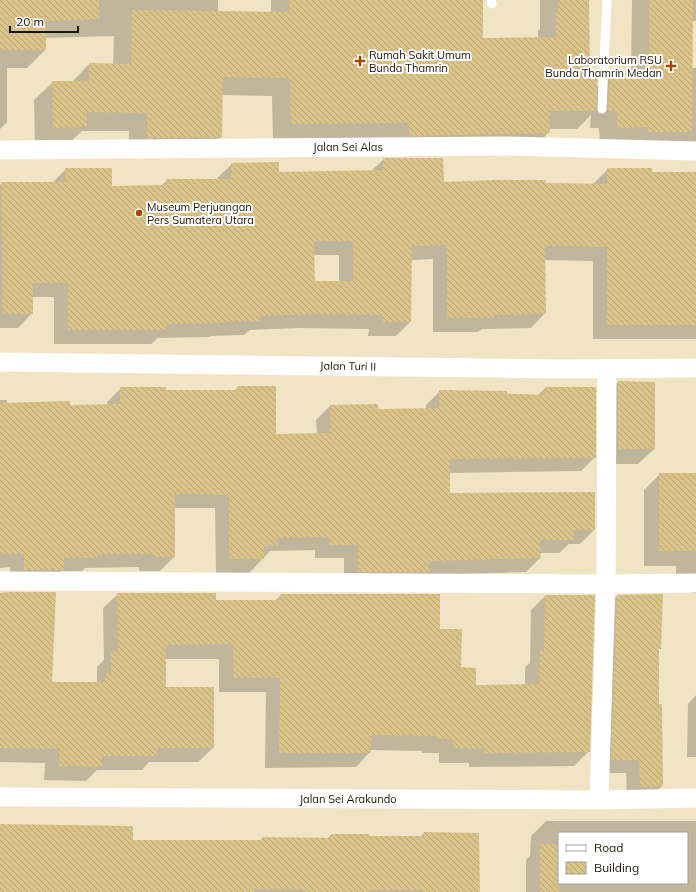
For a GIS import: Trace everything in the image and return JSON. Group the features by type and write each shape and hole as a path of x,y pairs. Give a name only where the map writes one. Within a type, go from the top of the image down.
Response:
{"street":[{"name":"Jalan Sei Alas","path":"0,150 506,146 696,151"},
{"name":"Jalan Turi II","path":"0,362 561,369 696,368"},
{"path":"599,800 606,584 607,368"},
{"path":"0,581 606,584 696,583"},
{"name":"Jalan Sei Arakundo","path":"0,797 599,800 696,798"}],"lane":[{"path":"602,109 607,0"}],"building":[{"path":"0,0 99,0 99,19 46,21 46,50 0,50"},
{"path":"289,0 483,0 483,38 556,37 556,12 558,12 558,0 589,0 590,73 598,73 596,111 550,111 550,133 409,136 409,123 291,124 290,78 223,77 222,137 147,138 147,113 87,112 87,127 53,128 52,81 89,81 89,63 131,64 132,10 289,12"},
{"name":"Laboratorium RSU Bunda Thamrin Medan","path":"649,0 693,0 692,132 648,132 648,127 617,128 617,111 608,111 610,73 649,72"},
{"path":"383,158 443,158 444,182 546,180 545,183 607,184 607,168 652,168 652,172 696,172 696,325 607,325 607,247 545,246 546,314 494,315 494,318 447,318 447,245 412,246 411,322 383,322 383,315 315,314 260,316 260,321 167,324 167,330 68,330 68,283 33,283 33,314 3,314 1,182 65,182 65,168 112,168 112,186 167,185 167,179 231,179 231,163 279,162 279,172 383,170","holes":["314,241 353,241 353,281 315,281"]},
{"path":"618,381 655,382 655,449 618,449"},
{"path":"238,386 276,386 276,434 330,433 330,405 378,404 378,409 439,408 439,390 507,391 507,394 545,395 545,387 596,387 596,458 450,459 450,493 595,492 595,530 574,530 574,540 540,540 541,558 429,561 429,572 358,572 358,545 329,545 329,537 277,538 278,545 264,546 264,559 229,559 229,495 175,494 175,557 153,557 153,554 97,554 97,558 64,558 64,570 24,570 24,554 0,554 0,403 70,401 70,405 120,404 120,387 166,387 166,390 237,390"},
{"path":"659,473 696,473 696,551 659,551"},
{"path":"56,592 52,682 105,682 106,673 111,673 111,651 118,651 117,593 216,593 216,600 281,600 281,594 440,594 440,629 462,629 461,667 476,668 476,685 539,684 540,651 544,651 545,595 595,595 590,752 484,753 484,749 453,748 453,739 436,739 437,736 372,735 371,753 279,753 280,678 233,678 233,644 166,645 166,687 214,687 214,748 158,748 157,756 102,756 102,767 59,766 59,749 0,748 0,593"},
{"path":"663,594 661,649 659,649 659,704 662,704 663,786 640,787 639,760 611,760 617,595"},
{"path":"0,824 133,826 133,840 262,840 262,837 331,838 331,834 424,836 424,832 479,833 480,892 369,890 369,892 306,892 306,890 254,889 254,892 0,892"},
{"path":"540,844 558,844 559,892 540,892"}],"place":[{"name":"Rumah Sakit Umum Bunda Thamrin","path":"360,61"},
{"name":"Laboratorium RSU Bunda Thamrin Medan","path":"671,66"},
{"name":"Museum Perjuangan Pers Sumatera Utara","path":"139,213"}]}
